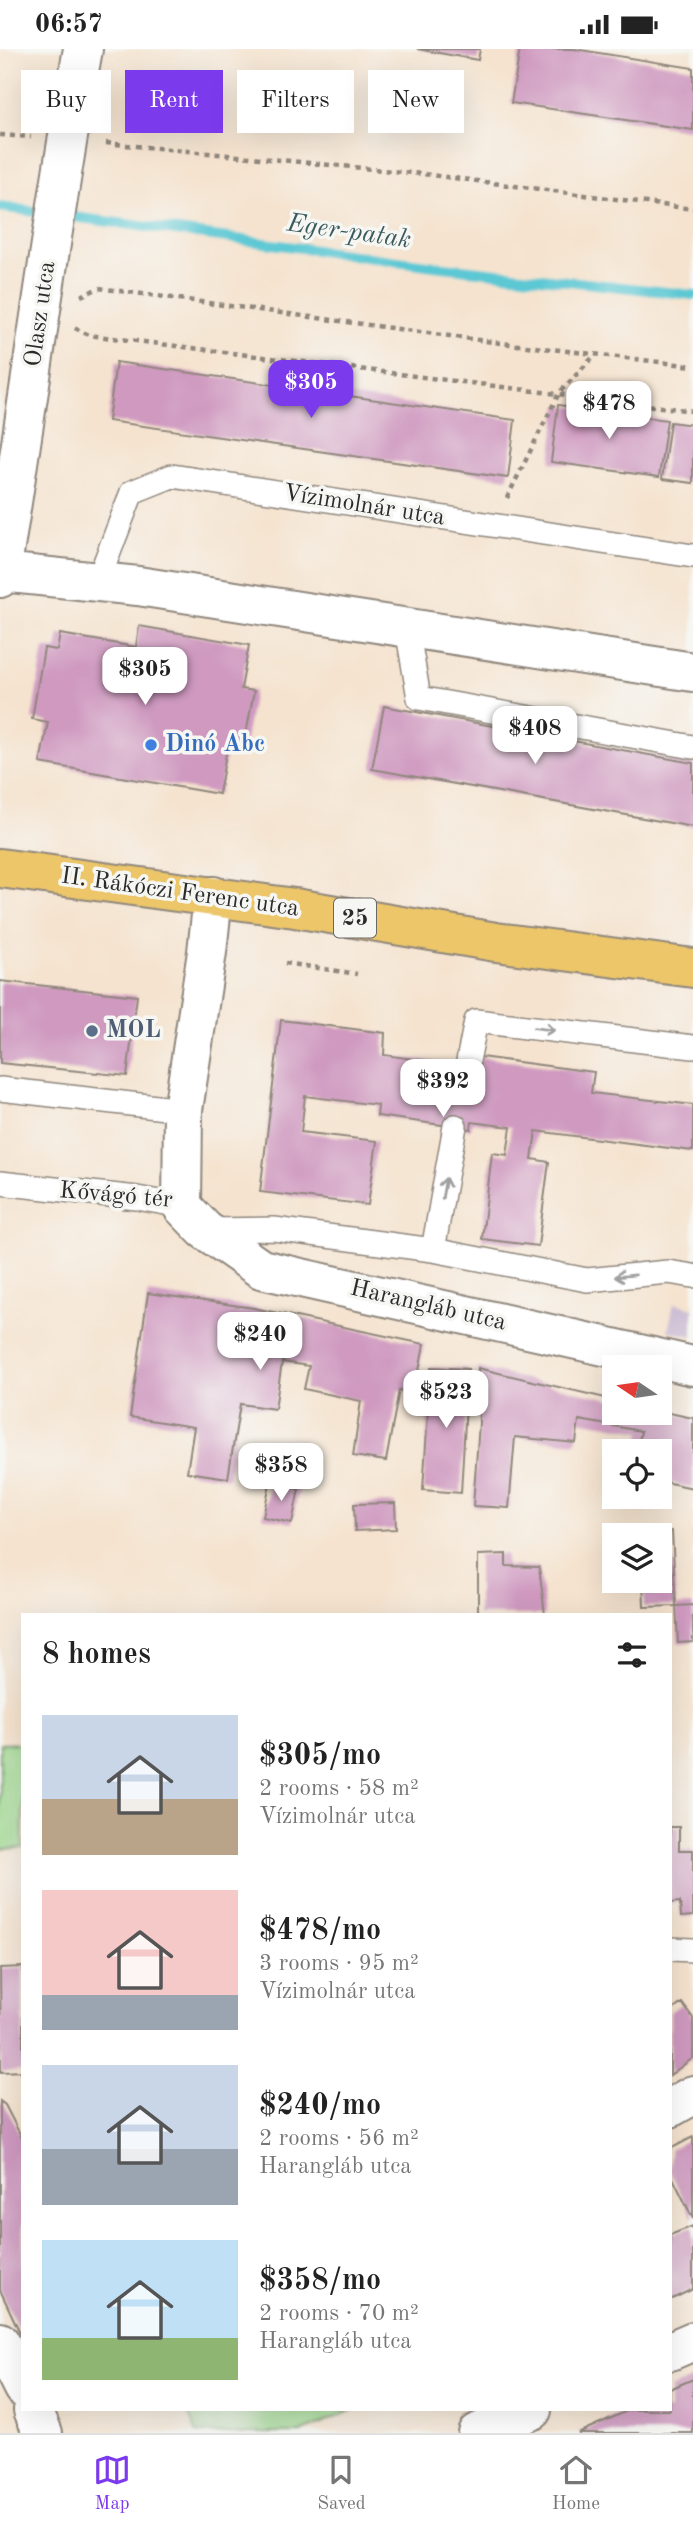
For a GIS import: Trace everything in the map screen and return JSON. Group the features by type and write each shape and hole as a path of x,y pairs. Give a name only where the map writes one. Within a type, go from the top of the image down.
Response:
{"main road":[{"name":"II. Rákóczi Ferenc utca","path":"0,868 213,896 496,942 693,968"}],"street":[{"name":"Olasz utca","path":"1,575 64,156 83,49"},
{"path":"1,575 98,582 693,672"},
{"name":"Kővágó tér","path":"179,1212 183,1110 208,952 213,896"},
{"name":"Harangláb utca","path":"179,1212 261,1269 693,1366"},
{"path":"672,2107 693,2095"},
{"path":"672,2350 693,2341"},
{"path":"0,2342 21,2383"},
{"path":"484,2424 529,2411"}],"lane":[{"name":"Vízimolnár utca","path":"98,582 132,492 173,476 693,556"},
{"path":"407,628 419,698 693,747"},
{"path":"467,1066 476,1021 693,1047"},
{"path":"0,1089 183,1110"},
{"path":"433,1250 455,1126"},
{"name":"Kővágó tér","path":"0,1183 179,1212"},
{"path":"179,1212 274,1229 433,1250 587,1280 668,1272 693,1276"},
{"path":"672,1949 693,1950"}],"path":[{"path":"64,156 423,174 693,209"},
{"path":"42,314 99,288 693,366"},
{"path":"42,314 89,335 693,411"},
{"path":"494,526 559,393 596,355"},
{"path":"285,963 357,974"}],"shaded area":[{"path":"674,1303 693,1308 693,1336 668,1331"}],"green space":[{"path":"21,1743 21,1848 0,1849 0,1744"},
{"path":"187,2411 351,2411 301,2433 197,2433"}],"building":[{"path":"417,49 480,49 478,60"},
{"path":"520,49 574,49 693,68 693,130 511,103"},
{"path":"116,362 515,420 508,478 108,421"},
{"path":"558,405 667,420 659,477 551,462"},
{"path":"670,422 693,425 693,483 662,479"},
{"path":"139,626 249,645 241,689 254,691 243,751 227,748 219,794 40,763 48,722 32,719 44,648 57,650 60,634 136,647"},
{"path":"384,706 693,763 693,827 372,769"},
{"name":"MOL","path":"0,981 137,996 127,1076 0,1063"},
{"path":"281,1020 385,1033 384,1055 479,1068 480,1057 594,1072 591,1093 693,1105 693,1151 536,1131 532,1159 549,1162 538,1246 482,1239 492,1153 507,1155 511,1127 472,1122 471,1129 377,1116 378,1105 305,1096 301,1132 377,1141 368,1205 260,1192"},
{"path":"148,1293 254,1308 424,1344 415,1393 399,1390 386,1461 353,1456 361,1401 304,1389 309,1366 282,1362 275,1409 240,1404 228,1478 187,1472 194,1427 130,1417"},
{"path":"431,1367 468,1369 461,1493 423,1490"},
{"path":"478,1368 602,1397 602,1424 579,1420 576,1443 515,1437 509,1508 473,1506 479,1423"},
{"path":"672,1414 693,1418 693,1488 672,1484 672,1439 639,1439 641,1431 607,1425 672,1425"},
{"path":"270,1483 299,1489 292,1523 263,1517"},
{"path":"395,1503 396,1529 355,1531 354,1504"},
{"path":"672,1531 676,1606 644,1607 643,1593 672,1593"},
{"path":"506,1554 506,1566 539,1567 545,1613 478,1613 478,1555"},
{"path":"693,1605 693,1642 678,1643 676,1606"},
{"path":"672,1827 679,1827 679,1850 693,1850 693,1916 681,1917 680,1902 672,1903"},
{"path":"21,1967 21,2071 1,2072 0,1968"},
{"path":"682,2003 693,2018 693,2058 672,2074 672,2010"},
{"path":"0,2101 5,2105 21,2136 21,2335 0,2290"},
{"path":"693,2137 693,2219 672,2176 672,2148"},
{"path":"693,2226 693,2289 672,2299 672,2234"},
{"path":"693,2379 693,2433 578,2433 627,2411 672,2411 672,2388"}],"waterway":[{"name":"Eger-patak","path":"0,207 434,266 693,295"}],"place":[{"name":"Dinó Abc","path":"151,745"},
{"name":"MOL","path":"92,1031"}]}
